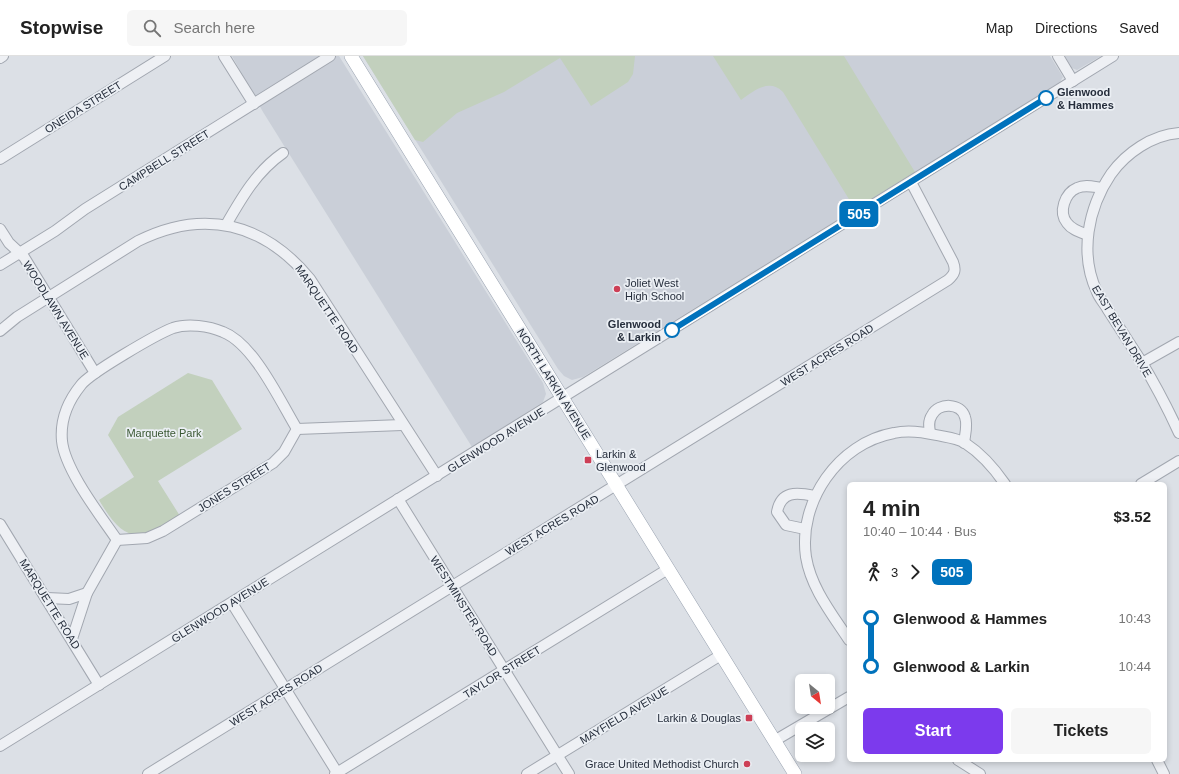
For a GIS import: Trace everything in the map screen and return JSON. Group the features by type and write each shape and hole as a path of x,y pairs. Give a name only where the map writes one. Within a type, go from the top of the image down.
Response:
{"main road":[{"name":"NORTH LARKIN AVENUE","path":"351,56 795,774"}],"street":[{"name":"ONEIDA STREET","path":"0,159 165,56"},
{"path":"224,56 254,104"},
{"name":"CAMPBELL STREET","path":"0,265 55,231 85,209 330,56"},
{"path":"1058,56 1073,81"},
{"name":"GLENWOOD AVENUE","path":"0,746 1113,56"},
{"name":"EAST BEVAN DRIVE","path":"1179,132 1157,138 1142,146 1128,155 1114,170 1102,188 1094,207 1088,235 1090,274 1097,293 1142,363 1179,433"},
{"path":"226,225 259,174 269,163 283,153"},
{"name":"WEST ACRES ROAD","path":"148,774 452,585 616,486 954,274 955,269 953,262 911,182"},
{"path":"1088,235 1073,229 1065,221 1063,212 1065,200 1068,194 1078,187 1088,186 1102,188"},
{"name":"MARQUETTE ROAD","path":"0,331 17,317 50,298 138,241 158,231 199,223 226,225 260,236 280,249 295,262 310,279 402,425 437,476"},
{"name":"WOODLAWN AVENUE","path":"0,229 9,243 24,257 95,373"},
{"path":"72,640 87,593 117,540 73,471 66,456 62,441 62,425 65,410 82,383 95,373 174,328 188,326 208,327 229,335 239,341 253,357 298,429 402,425"},
{"path":"1142,363 1179,342"},
{"path":"930,434 929,422 932,414 940,408 949,406 958,407 965,416 967,426 964,443"},
{"name":"JONES STREET","path":"117,540 148,538 163,531 273,463 284,452 298,429"},
{"path":"847,637 811,578 806,556 805,529 814,496 836,465 850,453 866,443 894,432 930,434 964,443 992,466 1004,482"},
{"path":"1144,482 1179,461"},
{"path":"805,529 786,525 777,512 779,503 784,497 792,494 814,496"},
{"name":"WESTMINSTER ROAD","path":"398,499 569,774"},
{"name":"MARQUETTE ROAD","path":"0,524 47,598 99,685"},
{"name":"TAYLOR STREET","path":"337,774 668,569"},
{"path":"47,598 69,599 87,593"},
{"path":"232,603 337,774"},
{"name":"MAYFIELD AVENUE","path":"527,774 721,655"},
{"path":"774,741 847,698"},
{"path":"961,762 980,774"},
{"path":"1158,762 1164,774"}],"shaded area":[{"path":"232,56 339,56 543,383 546,394 543,402 472,447 263,112"},
{"name":"Joliet West High School","path":"363,56 1050,56 1063,77 1060,82 583,377 572,380 564,376 558,369"},
{"path":"1065,56 1101,56 1077,70 1072,68"}],"green space":[{"path":"363,56 635,56 633,74 628,82 591,106 560,58 504,92 457,113 423,142 415,140"},
{"path":"713,56 844,56 915,172 855,209 783,92 778,88 767,86 756,90 741,100"},
{"name":"Marquette Park","path":"188,373 212,380 242,429 158,481 180,516 166,525 143,534 134,534 125,531 117,525 99,500 134,477 108,435 118,417"}],"bus line":[{"name":"505","path":"672,330 1046,98"}],"place":[{"name":"Glenwood & Hammes","path":"1046,98"},
{"name":"Joliet West High School","path":"617,289"},
{"name":"Glenwood & Larkin","path":"672,330"},
{"name":"Larkin & Glenwood","path":"588,460"},
{"name":"Larkin & Douglas","path":"749,718"},
{"name":"Grace United Methodist Church","path":"747,764"}]}
